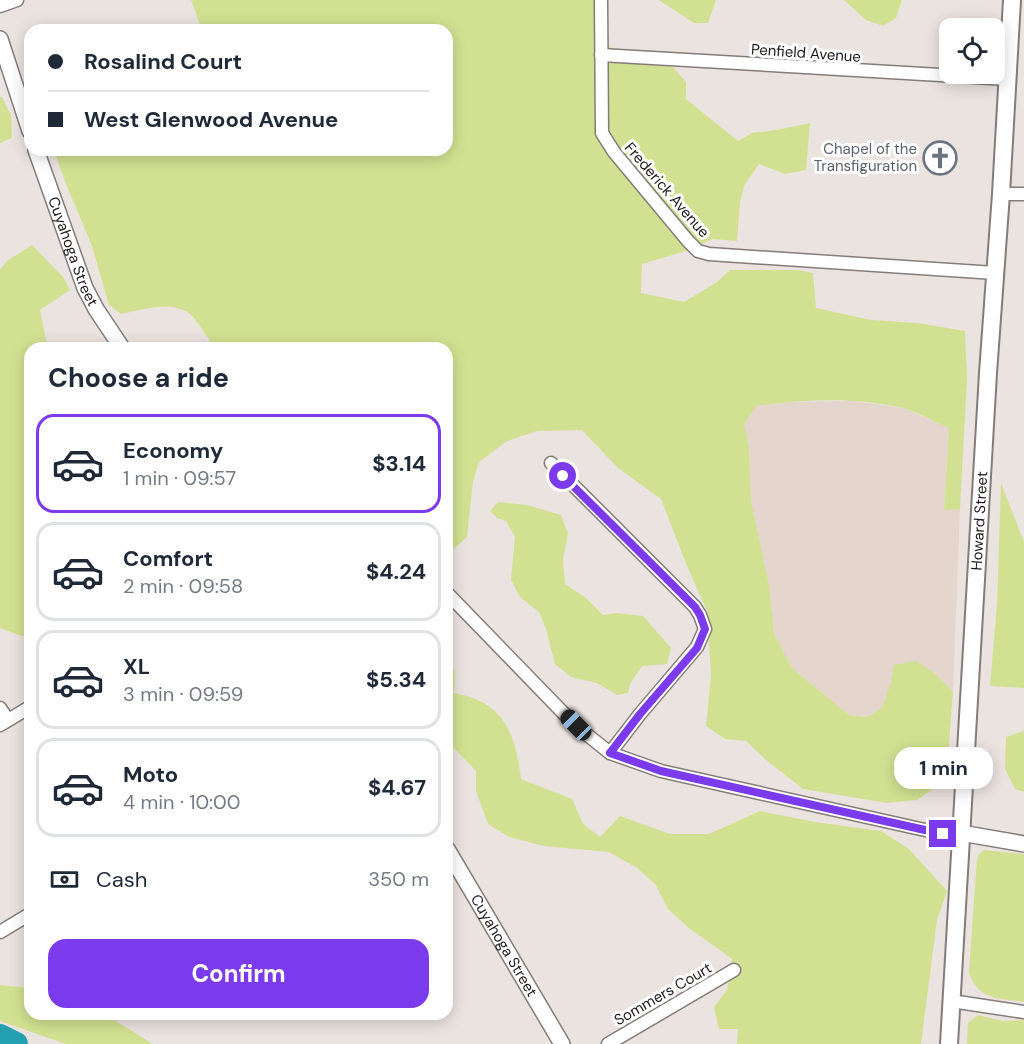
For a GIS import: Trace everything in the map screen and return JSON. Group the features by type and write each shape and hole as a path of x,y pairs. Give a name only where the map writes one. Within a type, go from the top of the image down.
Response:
{"main road":[{"name":"Howard Street","path":"949,1044 1012,0"}],"street":[{"path":"0,6 17,0"},
{"name":"Frederick Avenue","path":"601,0 602,133 614,152 688,242 698,251 709,254 995,273"},
{"path":"0,39 24,113"},
{"name":"Penfield Avenue","path":"602,55 1008,79"},
{"name":"Cuyahoga Street","path":"38,156 85,288 118,342"},
{"path":"1001,194 1024,194"},
{"path":"551,463 695,607 705,629 697,648 610,753"},
{"path":"453,599 576,725 610,753 661,771 761,794 943,834 961,833 1024,844"},
{"path":"0,708 4,723 24,711"},
{"name":"Cuyahoga Street","path":"453,859 562,1044"},
{"path":"1,930 24,917"},
{"name":"Sommers Court","path":"608,1044 734,970"},
{"path":"951,1000 1024,1012"}],"shaded area":[{"path":"854,401 904,408 949,428 944,509 960,509 953,691 932,671 891,681 882,708 867,717 849,715 792,668 774,633 768,582 751,501 749,445 744,425 756,406 786,402"}],"green space":[{"path":"191,0 594,0 595,21 619,62 673,67 686,82 686,99 738,141 752,133 810,123 806,170 785,174 759,164 744,186 740,203 737,241 713,239 683,252 642,264 641,293 684,302 717,282 730,270 798,270 813,273 816,308 871,320 918,323 965,331 967,379 960,509 944,510 949,428 914,412 867,402 830,400 793,402 756,406 744,425 749,445 751,501 769,585 774,633 792,668 849,715 867,717 882,708 894,665 916,661 932,671 953,691 948,756 933,789 917,800 887,803 803,789 746,741 725,739 706,726 711,675 707,611 661,499 618,468 582,430 537,431 507,441 479,462 473,481 467,537 453,550 453,342 212,342 192,316 182,310 156,307 121,314 109,305 92,246 56,156 453,156 453,24 200,24"},
{"path":"659,0 716,0 708,23 694,23"},
{"path":"844,0 902,0 896,18 883,26 866,20"},
{"path":"0,97 11,116 12,138 0,143"},
{"path":"32,245 63,277 70,290 40,310 46,342 24,342 24,636 0,628 0,270 7,261"},
{"path":"1001,483 1024,542 1024,688 990,686 997,604"},
{"path":"498,502 527,505 561,515 568,533 563,560 565,584 586,598 603,615 617,613 643,616 671,648 667,664 642,666 630,684 628,693 617,695 597,683 571,677 555,664 539,612 520,597 511,580 515,537 506,521 497,518 490,511"},
{"path":"453,668 455,672 454,693 471,697 485,704 504,722 515,747 521,779 572,799 583,824 600,837 620,816 670,834 709,834 760,811 815,822 881,831 909,849 947,891 937,920 921,1044 737,1044 738,1029 719,1029 714,1007 727,990 732,959 689,928 668,909 655,884 637,868 609,852 544,846 509,837 488,824 476,791 476,771 453,747"},
{"path":"1024,731 1024,792 1015,789 1005,769 1006,737"},
{"path":"984,850 1024,854 1024,1002 998,998 984,993 973,982 969,973 976,870 978,855"},
{"path":"0,985 24,987 24,1020 114,1020 153,1044 66,1044 0,1021"},
{"path":"978,1015 1002,1021 1024,1020 1024,1044 967,1044 968,1023"}],"waterway":[{"path":"0,1036 16,1044"}],"place":[{"name":"Chapel of the Transfiguration","path":"940,158"}],"route":[{"path":"563,476 695,607 705,629 697,648 610,753 661,771 943,834"}]}
